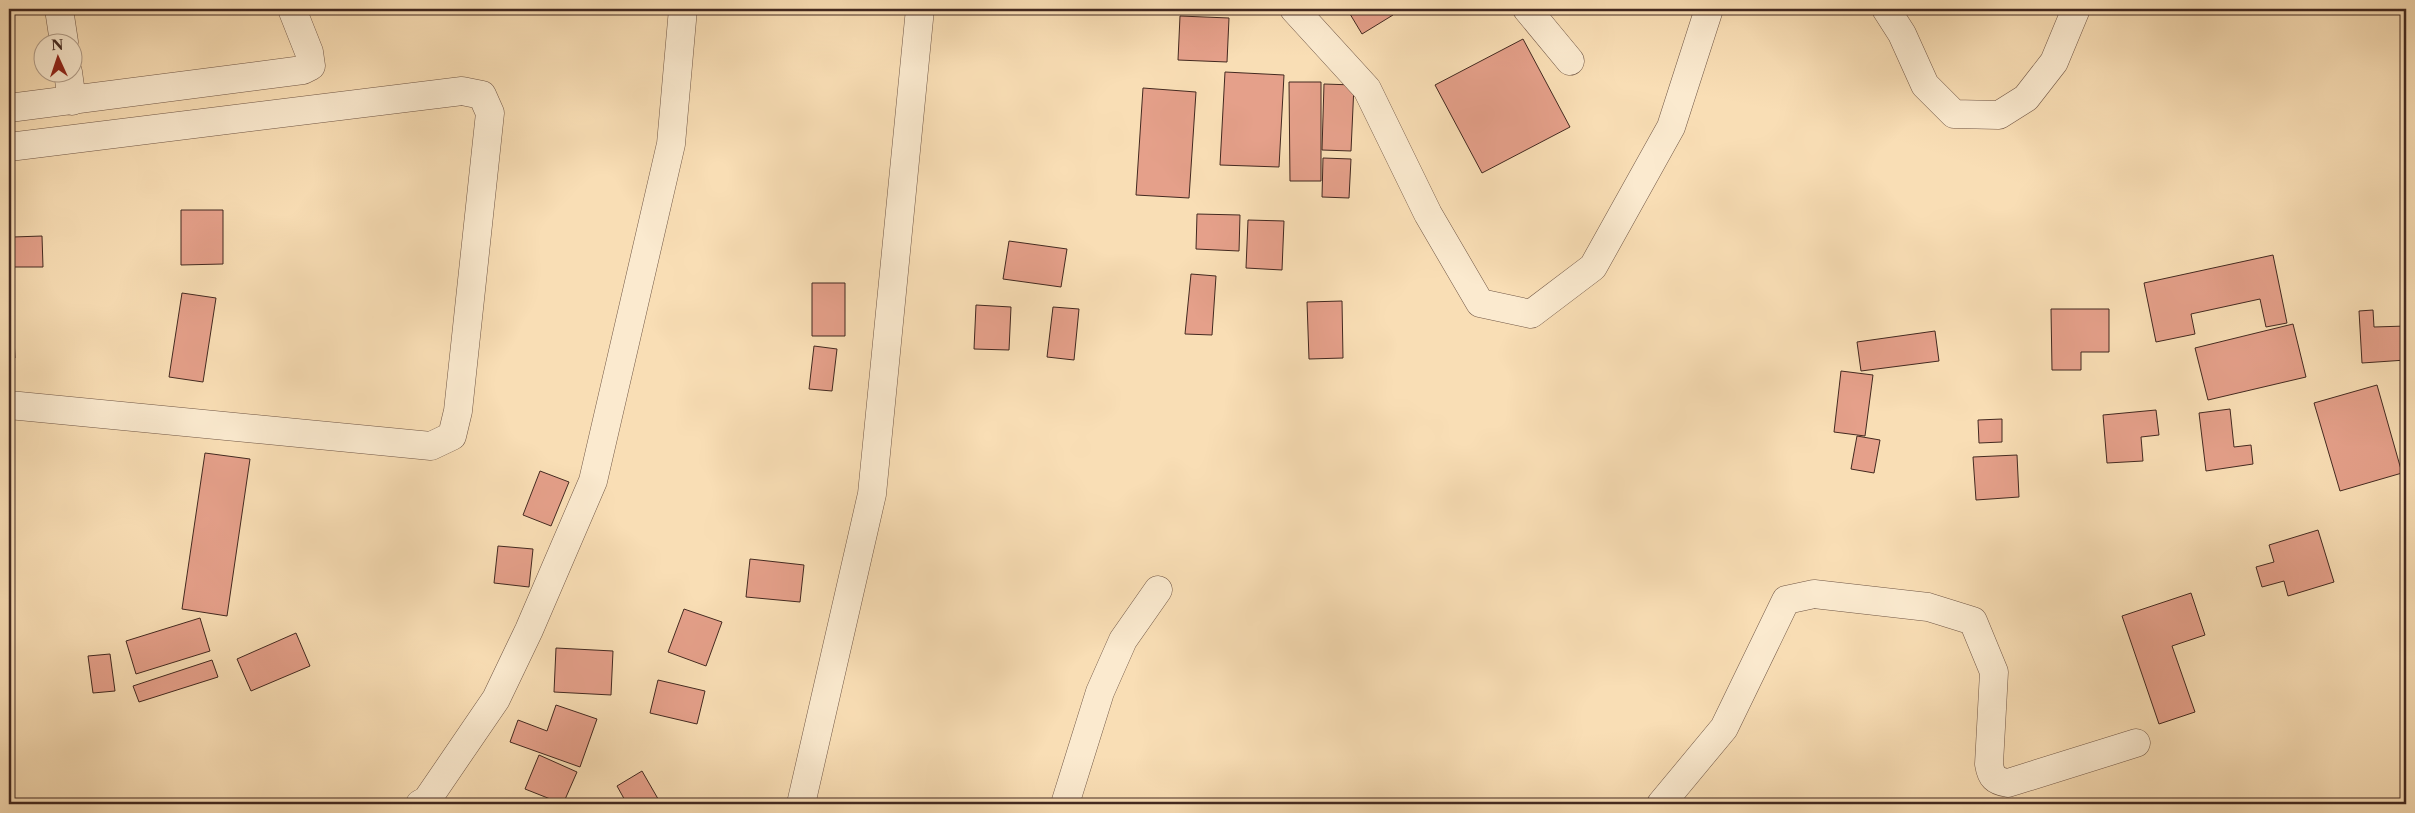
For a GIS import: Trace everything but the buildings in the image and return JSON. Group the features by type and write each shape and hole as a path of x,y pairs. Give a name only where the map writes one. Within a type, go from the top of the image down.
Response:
{"street":[{"path":"59,9 62,32"},
{"path":"9,108 72,102 302,70 310,66 309,52 292,9"},
{"path":"420,804 427,800 496,699 529,630 593,481 671,144 682,9"},
{"path":"801,804 872,494 920,9"},
{"path":"1294,9 1366,89 1428,214 1480,303 1531,314 1593,266 1671,127 1709,9"},
{"path":"1527,9 1570,61"},
{"path":"1886,9 1902,34 1925,85 1954,114 2000,115 2026,98 2054,62 2076,9"},
{"path":"69,82 72,102"},
{"path":"9,147 462,91 482,95 490,113 458,411 452,436 430,446 9,405"},
{"path":"1065,804 1100,692 1123,640 1158,590"},
{"path":"1661,804 1724,728 1786,600 1814,594 1928,607 1974,621 1994,672 1988,764 1990,774 1996,781 2008,783 2136,743"}]}
